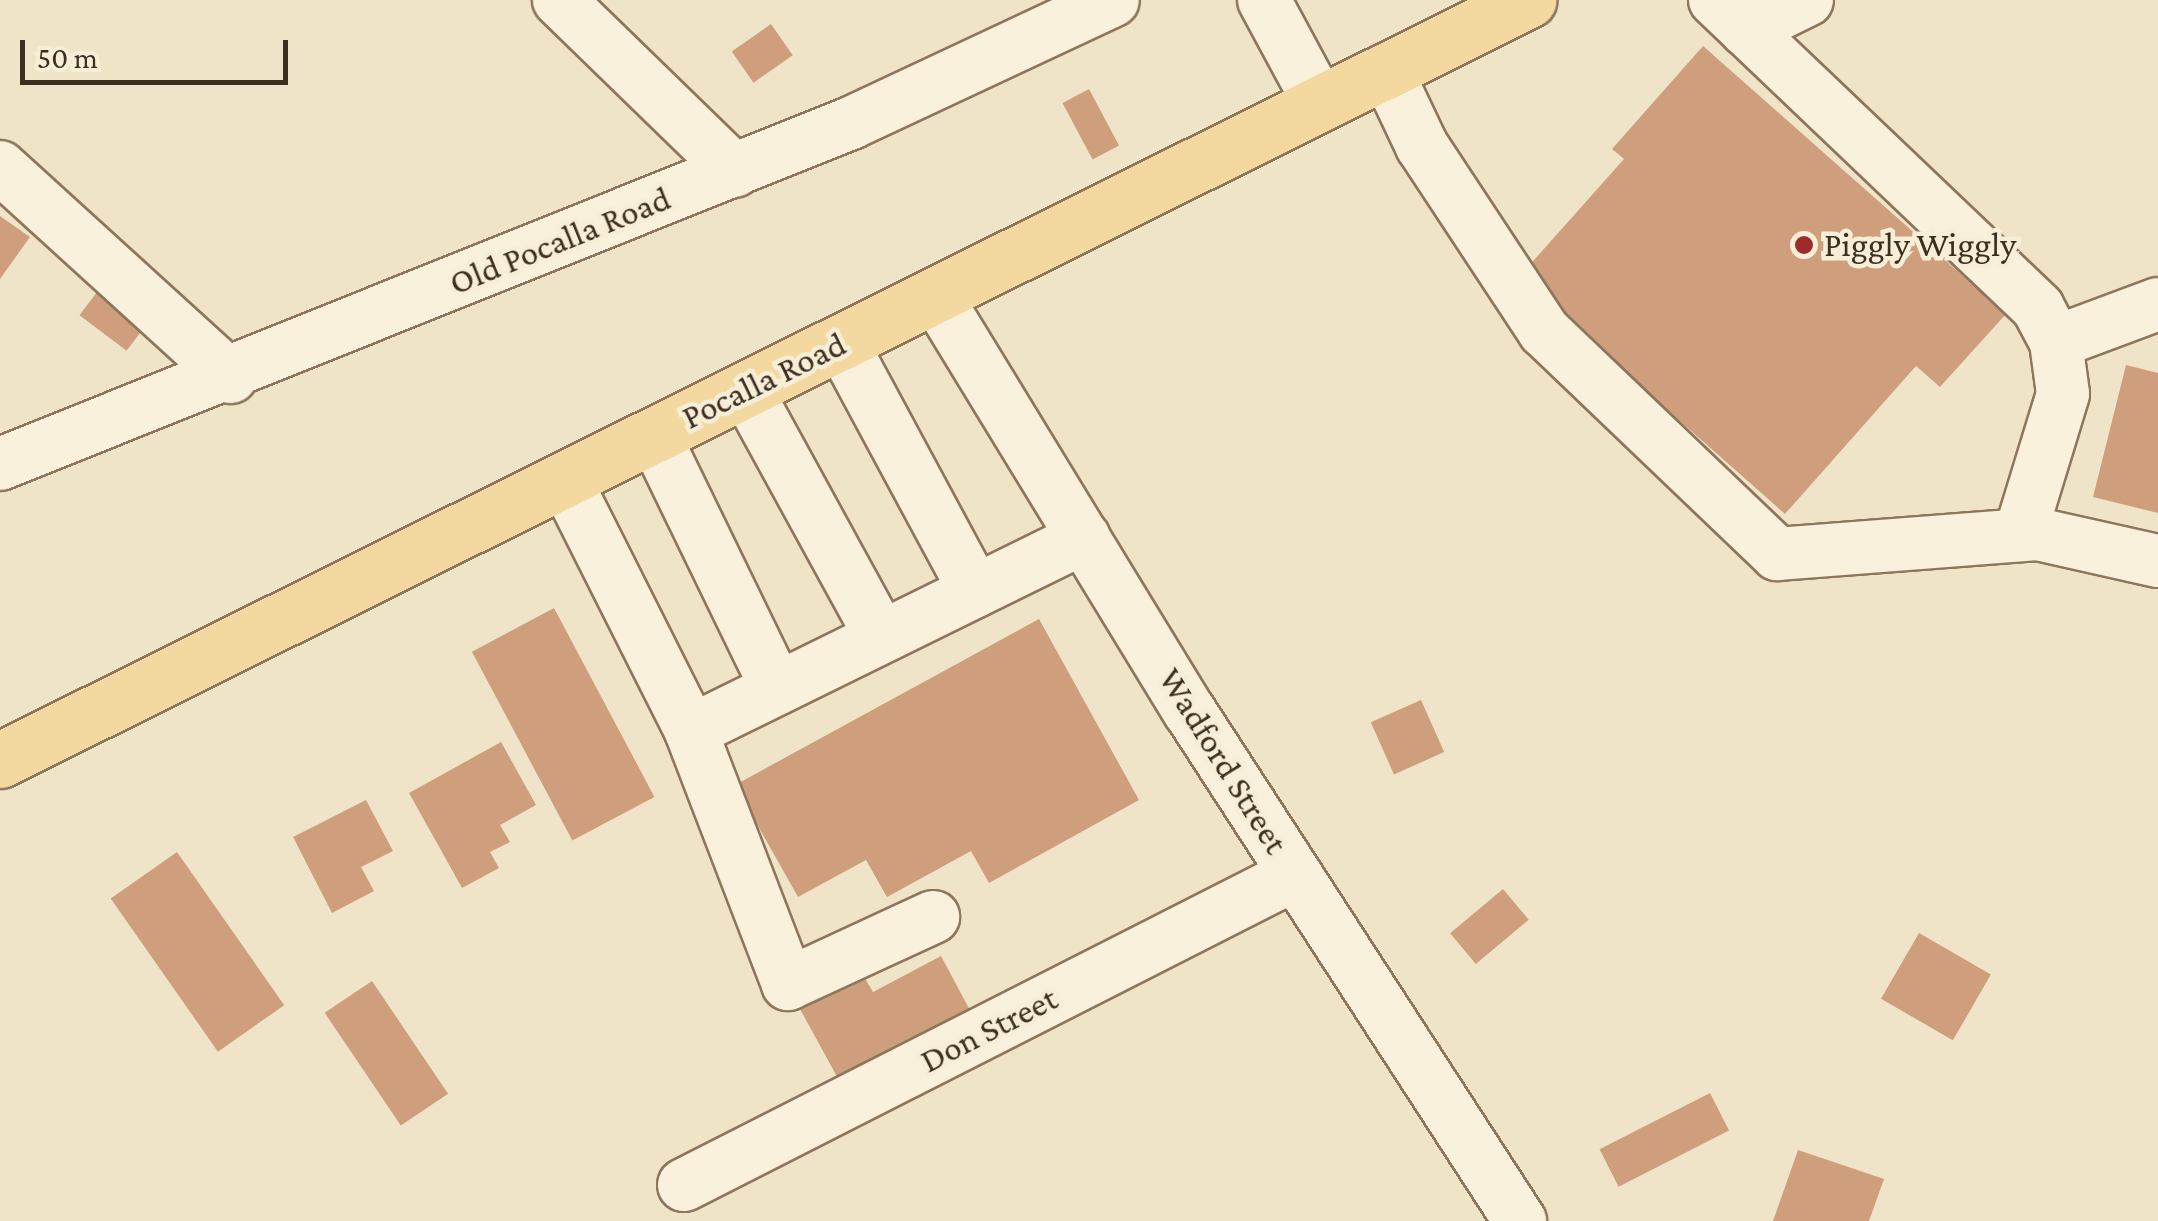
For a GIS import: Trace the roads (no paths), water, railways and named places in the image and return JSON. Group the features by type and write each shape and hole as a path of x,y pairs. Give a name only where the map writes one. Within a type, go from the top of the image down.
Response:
{"main road":[{"name":"Pocalla Road","path":"0,760 1528,0"}],"street":[{"path":"559,0 735,171"},
{"name":"Old Pocalla Road","path":"0,464 231,377 735,171 1113,0"},
{"path":"1264,0 1320,104"},
{"path":"1730,15 1806,0"},
{"path":"1730,15 2038,308 2056,342 2063,394 2020,535"},
{"path":"1386,70 1422,146 1544,331 1776,554 2020,535 2158,561"},
{"path":"0,167 231,377"},
{"name":"Wadford Street","path":"936,296 1294,875 1520,1221"},
{"path":"2056,342 2158,304"},
{"path":"841,342 975,591"},
{"path":"746,390 881,637"},
{"path":"654,435 778,688"},
{"path":"565,480 691,731 788,984 933,916"},
{"path":"691,731 1084,538"},
{"name":"Don Street","path":"684,1185 1294,875"}],"place":[{"name":"Piggly Wiggly","path":"1804,245"}]}
